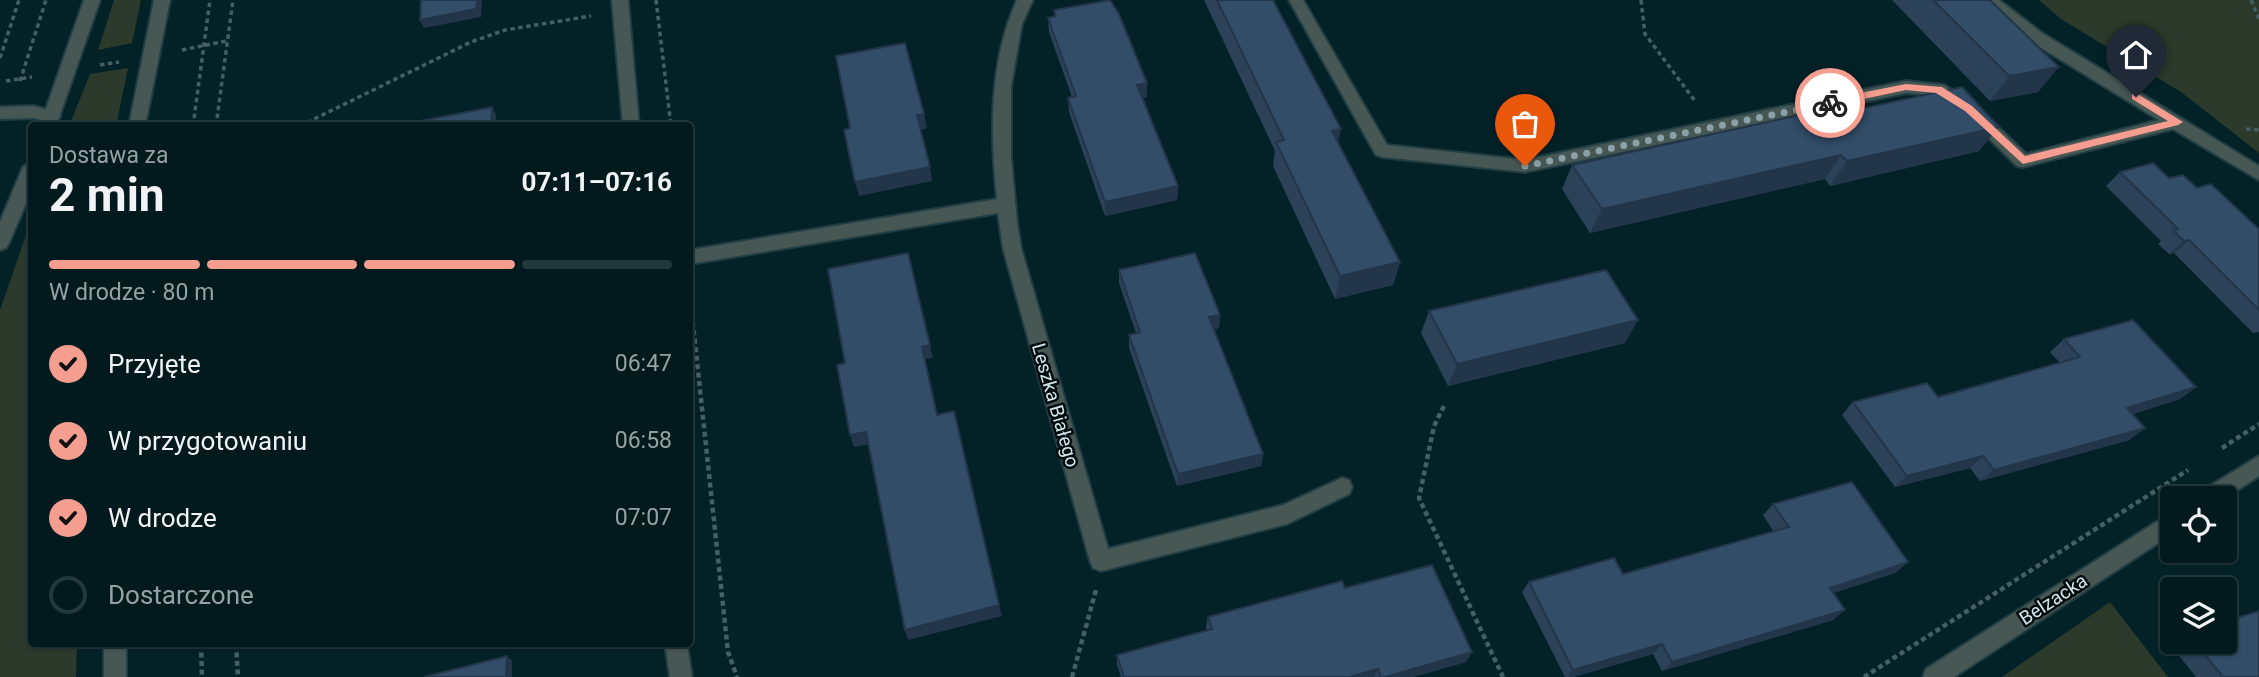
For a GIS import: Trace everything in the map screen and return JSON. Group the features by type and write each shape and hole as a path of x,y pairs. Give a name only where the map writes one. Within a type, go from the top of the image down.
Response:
{"street":[{"path":"2,112 34,112 50,121 92,0"},
{"path":"139,122 162,0"},
{"name":"Leszka Białego","path":"1025,0 1019,10 1005,60 1004,205 1012,248 1101,561"},
{"path":"1990,0 2025,29 2259,174"},
{"path":"1296,2 1382,152 1525,166 1906,87 1938,89 1968,108 2023,161 2178,122"},
{"path":"621,5 631,122"},
{"path":"0,243 28,176"},
{"path":"693,257 1004,205"},
{"path":"2227,486 2259,465"},
{"path":"1101,561 1287,514 1342,487"},
{"name":"Belzacka","path":"1934,677 2160,530"},
{"path":"114,677 115,647"},
{"path":"676,647 681,677"}],"path":[{"path":"0,58 19,0"},
{"path":"2,112 21,79 47,0"},
{"path":"194,122 210,0"},
{"path":"217,122 233,0"},
{"path":"656,0 670,122"},
{"path":"1641,0 1645,34 1715,127"},
{"path":"2251,0 2259,19"},
{"path":"308,122 441,55 505,30 621,5"},
{"path":"0,82 21,79"},
{"path":"693,320 728,652 737,677"},
{"path":"1444,406 1434,426 1419,498 1503,677"},
{"path":"2214,453 2259,424"},
{"path":"1864,677 2191,468"},
{"path":"1072,677 1101,561"},
{"path":"201,647 202,677"},
{"path":"236,647 238,677"}],"green space":[{"path":"114,0 141,0 132,43 98,50"},
{"path":"2039,0 2259,0 2259,153 2181,92 2061,19"},
{"path":"128,68 117,122 71,122 90,74"},
{"path":"28,230 28,647 77,647 76,677 0,677 0,310"},
{"path":"2110,602 2168,677 2002,677"}],"building":[{"path":"421,0 477,0 476,9 420,20"},
{"path":"1110,0 1119,14 1147,83 1137,85 1178,186 1105,202 1068,98 1076,96 1048,18 1056,16 1054,10"},
{"path":"1217,0 1273,0 1341,129 1332,131 1400,262 1340,276 1276,142 1284,140"},
{"path":"1933,0 1990,0 2059,67 2009,76"},
{"path":"905,43 924,114 917,115 930,167 855,182 844,130 850,128 836,56"},
{"path":"1962,87 1999,127 1847,161 1841,155 1602,209 1572,165 1808,113 1813,119"},
{"path":"492,107 491,122 415,122"},
{"path":"2153,163 2169,178 2183,175 2197,188 2211,184 2259,229 2259,310 2189,240 2184,241 2173,230 2178,229 2120,172"},
{"path":"908,253 930,345 922,347 937,415 954,411 999,605 905,630 866,432 850,435 837,365 845,363 828,269"},
{"path":"1195,253 1220,315 1209,317 1263,454 1178,474 1129,335 1140,332 1119,270"},
{"path":"1606,270 1638,320 1457,364 1429,311"},
{"path":"2133,320 2196,387 2127,408 2145,428 1994,470 1983,456 1907,476 1853,402 1927,383 1938,397 2080,357 2064,339"},
{"path":"1852,482 1908,562 1830,588 1845,610 1672,662 1662,644 1573,670 1529,582 1614,558 1623,574 1789,527 1773,504"},
{"path":"1432,565 1472,652 1385,677 1381,677 1378,669 1349,677 1124,677 1117,655 1212,629 1208,617 1342,581 1345,588"},
{"path":"2259,611 2259,677 2223,677 2205,654 2237,654 2237,618"},
{"path":"507,656 506,677 424,677"}],"way so far":[{"path":"1525,166 1830,103"}],"route":[{"path":"1830,103 1906,87 1938,89 1968,108 2023,161 2178,122 2136,97"}]}
